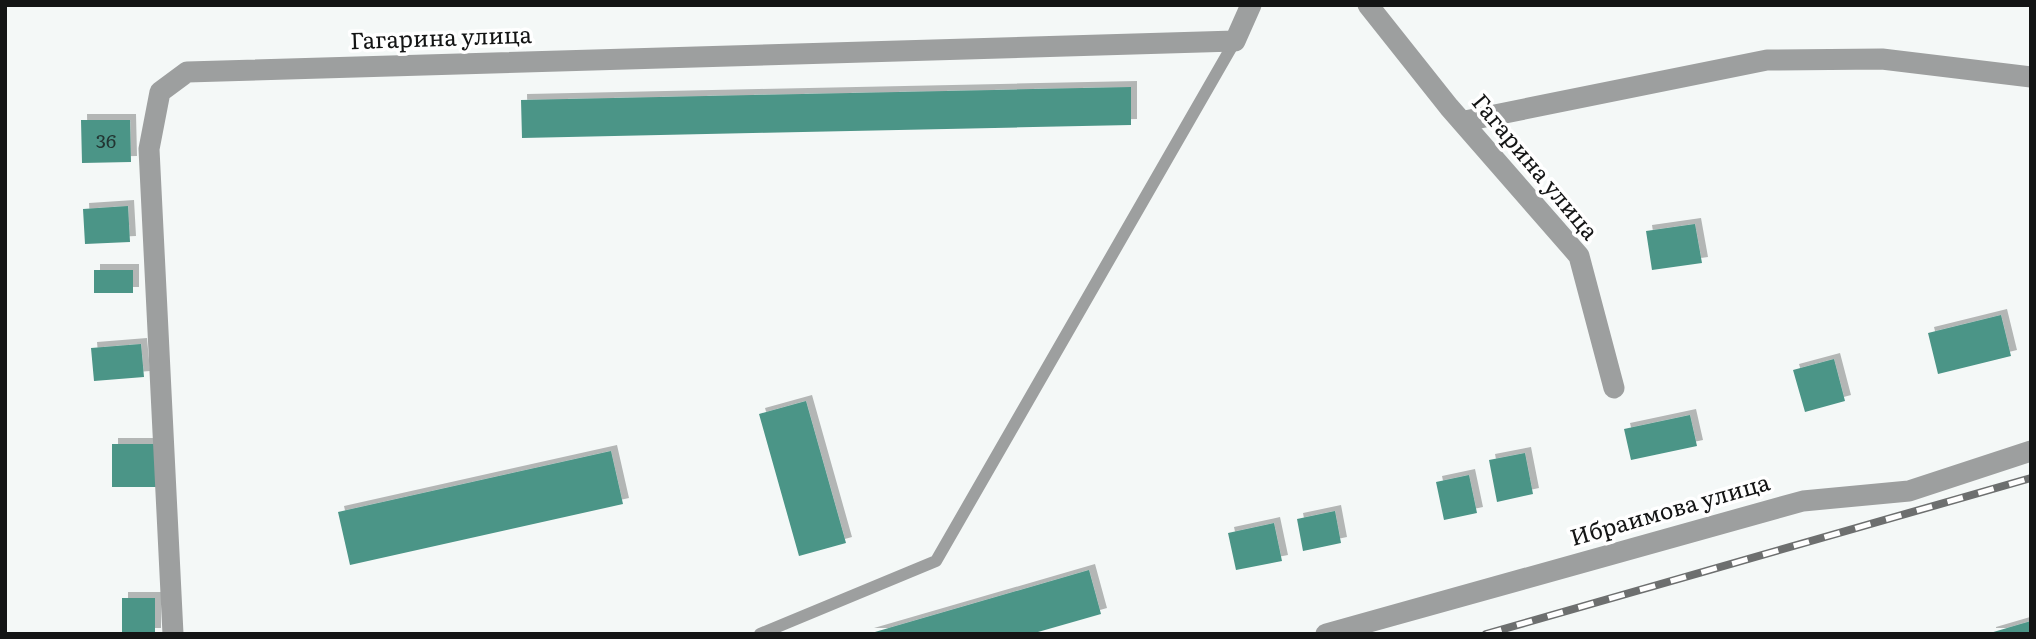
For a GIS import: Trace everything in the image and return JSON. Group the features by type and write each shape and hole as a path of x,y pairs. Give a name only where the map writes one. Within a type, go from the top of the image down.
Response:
{"street":[{"path":"1235,41 1251,5"},
{"name":"Гагарина улица","path":"1367,5 1449,107 1465,121 1579,256 1614,388"},
{"name":"Гагарина улица","path":"173,634 149,149 160,92 187,72 1235,41"},
{"path":"1465,121 1767,60 1882,59 2031,77"},
{"name":"Ибраимова улица","path":"1326,634 1803,501 1909,491 2031,451"}],"lane":[{"path":"760,634 936,561 1235,41"}],"building":[{"path":"1131,87 1131,125 522,138 521,100"},
{"path":"81,120 130,120 131,162 82,163"},
{"path":"128,206 130,242 85,244 83,209"},
{"path":"1695,224 1702,263 1652,270 1646,231"},
{"path":"94,270 133,270 133,293 94,293"},
{"path":"2001,315 2011,356 1938,374 1928,333"},
{"path":"141,344 144,377 94,381 91,348"},
{"path":"1834,359 1845,401 1805,412 1793,370"},
{"path":"806,401 846,543 799,556 759,414"},
{"path":"1690,415 1697,446 1631,460 1624,429"},
{"path":"112,444 158,444 158,487 112,487"},
{"path":"611,451 623,504 350,565 338,512"},
{"path":"1525,453 1533,494 1497,502 1489,460"},
{"path":"1469,475 1477,513 1444,520 1436,482"},
{"path":"1335,511 1341,543 1303,551 1297,519"},
{"path":"1274,523 1282,561 1236,570 1228,533"},
{"path":"1089,570 1101,614 1031,634 868,634"},
{"path":"122,598 155,598 155,634 122,634"},
{"path":"2031,621 2031,634 1990,634 1990,633"}],"railway":[{"path":"1486,634 2031,478"}]}
